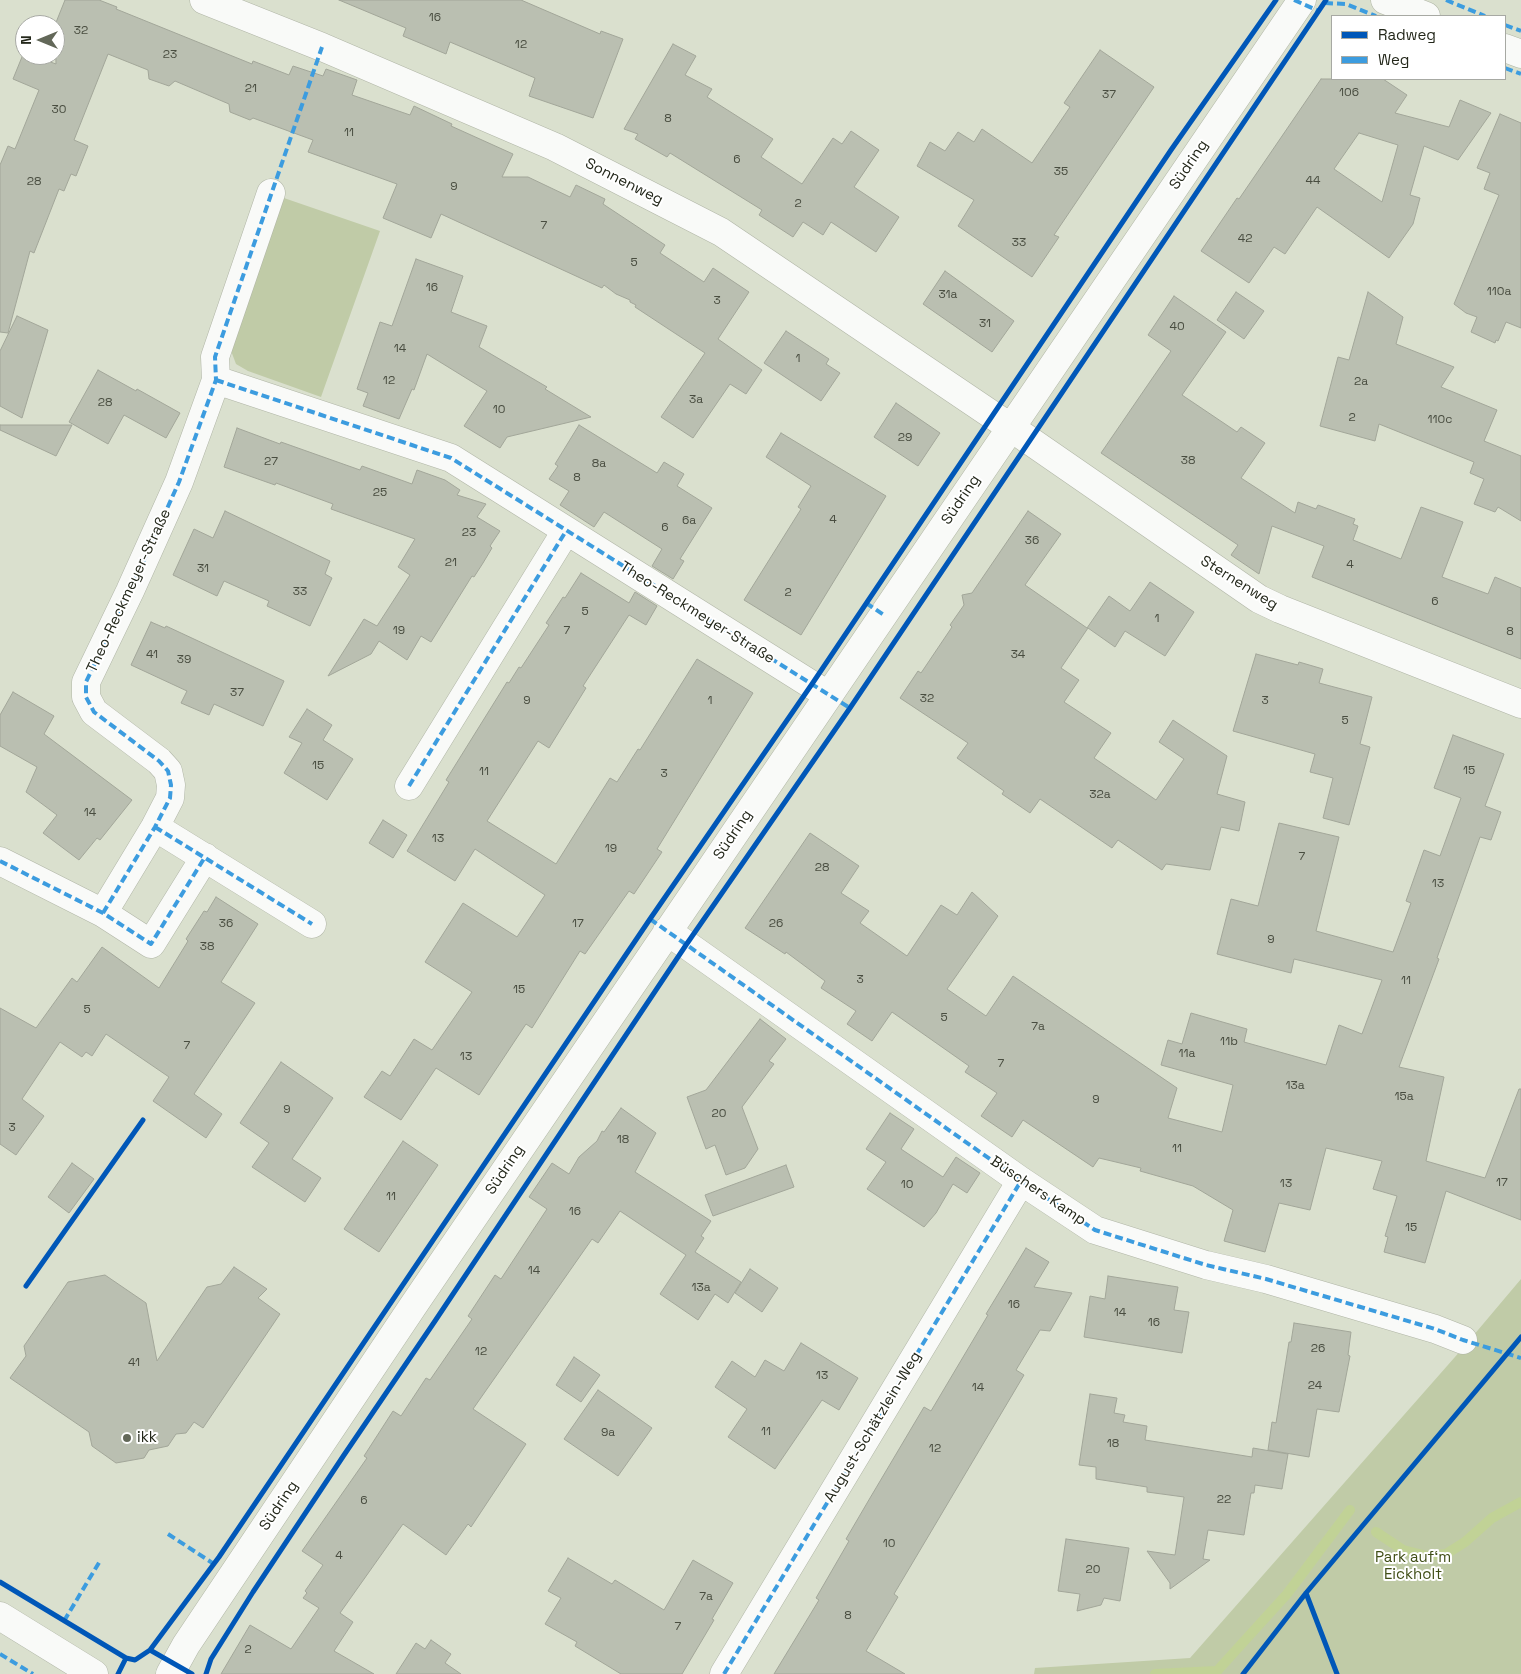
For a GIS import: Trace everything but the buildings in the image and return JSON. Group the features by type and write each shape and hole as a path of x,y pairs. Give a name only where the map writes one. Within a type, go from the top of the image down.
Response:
{"street":[{"name":"Sonnenweg","path":"204,0 322,47 555,147 721,232 1010,428"},
{"name":"Südring","path":"170,1674 186,1645 231,1576 1302,0"},
{"path":"1385,0 1423,15"},
{"path":"1506,48 1521,54"},
{"name":"Theo-Reckmeyer-Straße","path":"103,913 155,828 170,798 172,785 168,770 159,761 94,712 86,697 86,682 130,591 179,482 216,380 215,356 271,193"},
{"name":"Theo-Reckmeyer-Straße","path":"216,380 451,458 828,695"},
{"name":"Sternenweg","path":"1010,428 1259,599 1297,616 1521,704"},
{"path":"409,786 566,531"},
{"path":"155,828 312,924"},
{"path":"0,861 103,913 151,944 205,857"},
{"name":"Büschers Kamp","path":"668,931 1095,1230 1206,1265 1266,1280 1435,1329 1463,1340"},
{"name":"August-Schätzlein-Weg","path":"724,1674 1021,1180"},
{"path":"0,1616 94,1674"}],"green space":[{"path":"281,197 380,231 321,397 248,371 236,364 230,348"},
{"name":"Park auf‘m Eickholt","path":"1521,1279 1521,1674 1034,1674 1035,1668 1190,1658 1462,1349"}],"waterway":[{"path":"1376,1532 1403,1550 1427,1556 1446,1554 1465,1542 1492,1518 1521,1502"},
{"path":"1155,1674 1217,1671 1287,1594 1350,1510"}],"marked path":[{"path":"1294,0 1319,11"},
{"path":"1446,0 1483,15"},
{"path":"1325,3 1346,4 1374,15"},
{"path":"1506,25 1521,31"},
{"path":"103,913 155,827 170,798 171,785 168,771 159,761 94,712 86,697 86,682 130,591 179,482 216,380 215,357 322,47"},
{"path":"1506,68 1521,74"},
{"path":"216,380 451,458 850,708"},
{"path":"409,786 566,531"},
{"path":"866,603 884,615"},
{"path":"155,827 312,924"},
{"path":"0,861 103,913 151,944 205,857"},
{"path":"650,919 1021,1181 1095,1230 1206,1265 1266,1279 1435,1329 1521,1358"},
{"path":"724,1674 1021,1181"},
{"path":"168,1534 214,1564"},
{"path":"64,1621 100,1561"},
{"path":"0,1654 33,1674"}],"cycle path":[{"path":"150,1650 219,1557 650,919 812,684 1171,150 1276,0"},
{"path":"206,1674 211,1659 253,1592 344,1455 686,945 850,708 1326,0"},
{"path":"26,1286 143,1120"},
{"path":"1243,1674 1306,1593 1521,1337"},
{"path":"0,1582 126,1658"},
{"path":"1306,1593 1337,1674"},
{"path":"118,1674 126,1658 135,1660 150,1650 192,1674"}],"place":[{"name":"ikk","path":"127,1438"}]}
